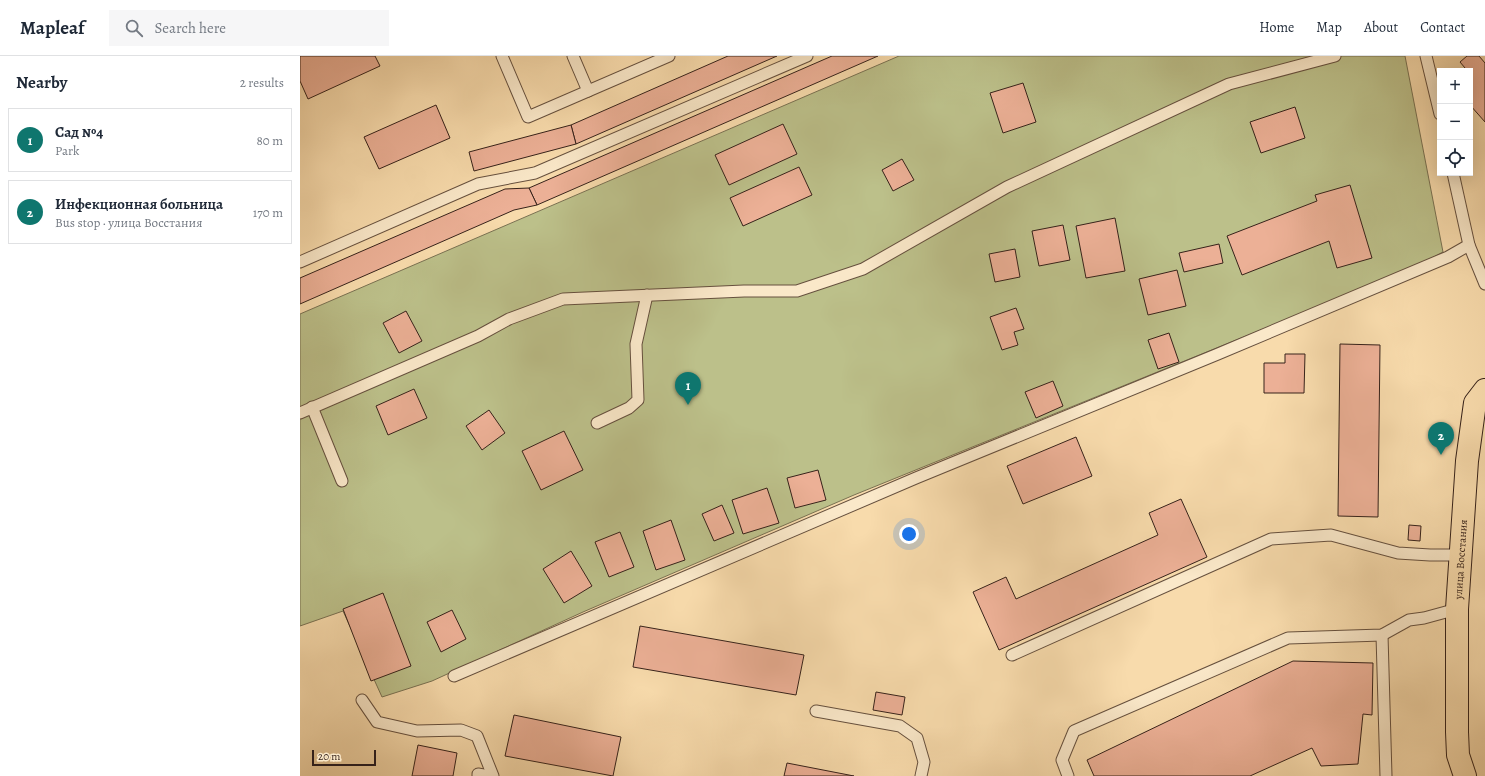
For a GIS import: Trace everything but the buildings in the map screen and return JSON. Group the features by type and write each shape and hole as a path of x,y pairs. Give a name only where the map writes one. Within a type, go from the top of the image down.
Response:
{"main road":[{"name":"улица Восстания","path":"1465,776 1458,755 1457,609 1467,461 1475,403 1485,390"},
{"name":"улица Восстания","path":"1449,776 1453,762 1457,732"}],"lane":[{"path":"502,56 528,117 669,56"},
{"path":"573,56 588,91"},
{"path":"300,262 478,184 535,173 807,56"},
{"path":"300,413 478,336 509,319 563,299 744,291 796,291 863,269 1006,187 1229,84 1334,56"},
{"path":"1430,58 1438,104"},
{"path":"1454,176 1469,245 1485,284"},
{"path":"454,676 908,481 1218,354 1448,257 1469,245"},
{"path":"597,423 629,408 638,400 636,344 647,295"},
{"path":"312,408 342,481"},
{"path":"1012,655 1271,540 1331,535 1398,553 1461,555"},
{"path":"1068,776 1062,760 1074,732 1288,638 1382,635 1409,620 1424,618 1457,609"},
{"path":"1382,635 1386,776"},
{"path":"362,700 377,722 417,731 461,730 477,736 493,776"},
{"path":"816,711 900,726 917,738 924,762 921,776"},
{"path":"478,776 478,774 489,776"}],"green space":[{"path":"899,56 1405,56 1443,252 1409,270 854,495 583,612 432,681 382,697 343,611 300,626 300,314"}],"place":[{"name":"Сад №4","path":"688,405"},
{"name":"Инфекционная больница","path":"1441,455"}]}
